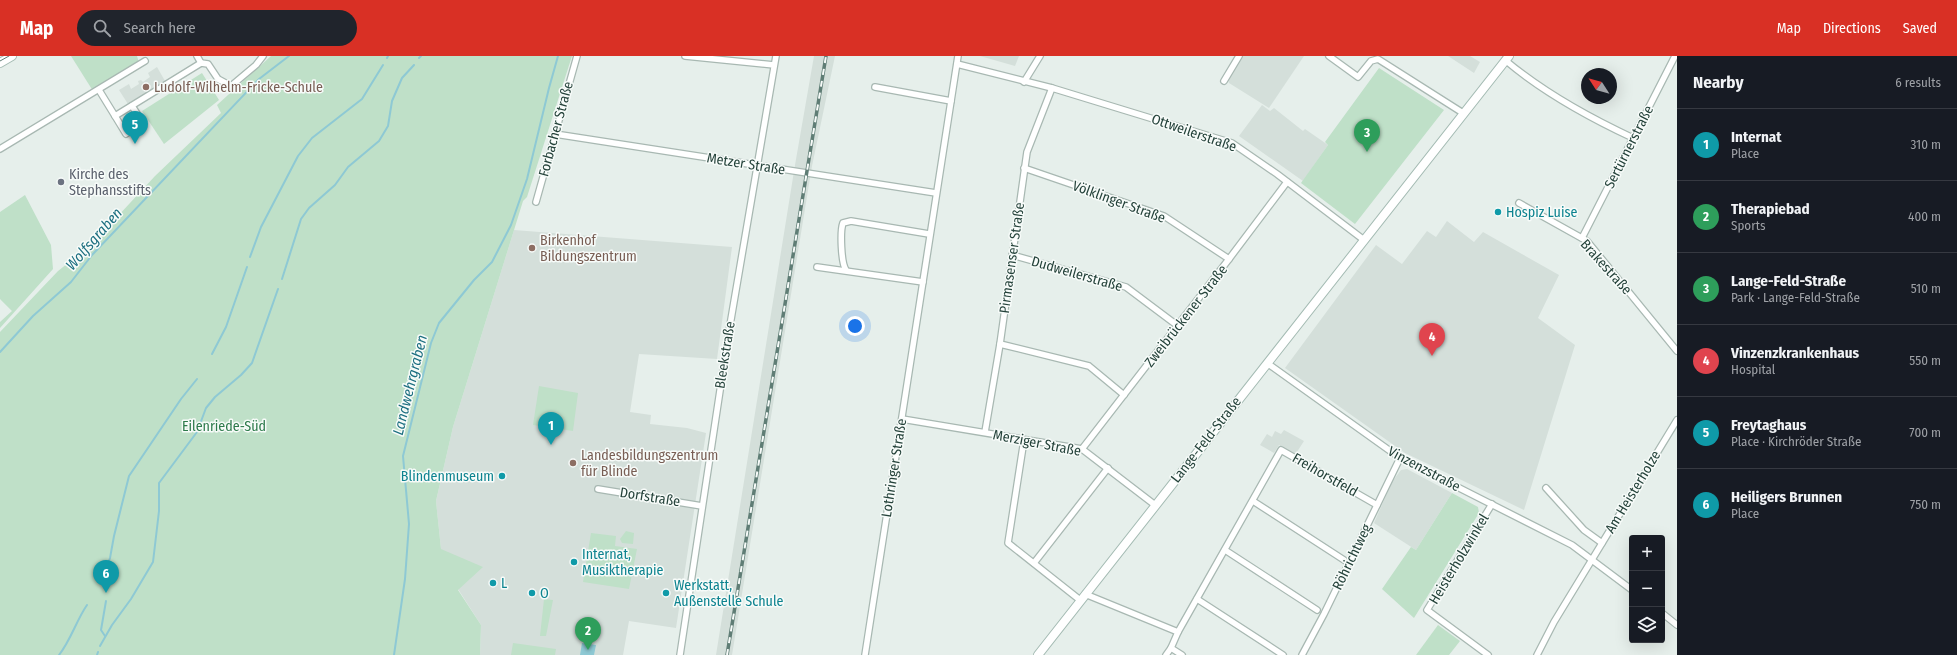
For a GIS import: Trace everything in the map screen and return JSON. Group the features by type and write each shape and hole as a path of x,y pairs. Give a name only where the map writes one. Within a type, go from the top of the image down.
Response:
{"street":[{"path":"0,63 12,56"},
{"path":"197,56 201,63"},
{"path":"115,116 201,63 208,64 218,79 231,86 256,65 263,56"},
{"name":"Forbacher Straße","path":"536,202 576,56"},
{"path":"684,56 774,65"},
{"name":"Bleekstraße","path":"680,655 702,506 776,56"},
{"name":"Lothringer Straße","path":"865,655 958,56"},
{"path":"1024,82 1040,56"},
{"path":"1224,81 1239,56"},
{"path":"1329,56 1358,77 1371,61 1378,59 1463,114"},
{"name":"Sertürnerstraße","path":"1582,238 1675,56"},
{"path":"1507,58 1543,89 1585,114 1633,138"},
{"name":"Lange-Feld-Straße","path":"1038,655 1507,58"},
{"path":"0,149 145,61"},
{"name":"Ottweilerstraße","path":"957,64 1052,88 1232,143 1364,240"},
{"path":"875,88 951,101"},
{"name":"Pirmasenser Straße","path":"985,432 1000,344 1026,152 1052,88"},
{"path":"99,90 126,134 143,123 132,106"},
{"name":"Metzer Straße","path":"555,134 936,193"},
{"name":"Völklinger Straße","path":"1024,168 1164,216 1229,259"},
{"name":"Zweibrückener Straße","path":"1082,449 1178,326 1287,182"},
{"name":"Brakestraße","path":"1519,203 1587,241 1677,351"},
{"path":"846,270 843,266 842,252 843,223 851,221 930,234"},
{"name":"Dudweilerstraße","path":"1012,255 1126,287 1178,326"},
{"path":"817,267 923,282"},
{"path":"1000,344 1090,366 1124,395"},
{"name":"Vinzenzstraße","path":"1267,363 1400,458 1492,504 1532,527 1572,545 1629,588"},
{"name":"Merziger Straße","path":"902,419 1082,449 1155,505"},
{"name":"Am Heisterholze","path":"1539,654 1554,622 1677,420"},
{"path":"1024,440 1008,543 1083,597 1178,632"},
{"name":"Freihorstfeld","path":"1166,655 1281,450 1377,505"},
{"name":"Röhrichtweg","path":"1302,655 1324,614 1400,458"},
{"path":"1034,563 1108,468"},
{"name":"Am Heisterholze","path":"1546,488 1584,530 1602,543"},
{"name":"Dorfstraße","path":"598,489 702,506"},
{"path":"1253,501 1344,560"},
{"name":"Heisterholzwinkel","path":"1488,655 1427,610 1492,504"},
{"path":"1225,550 1317,610"},
{"path":"1197,599 1283,655"},
{"path":"1665,615 1677,625"},
{"path":"1171,648 1182,655"}],"shaded area":[{"path":"814,56 835,56 812,166 732,655 716,655 795,165"},
{"path":"980,56 1019,56 1015,66"},
{"path":"1241,56 1304,56 1269,108 1229,83 1228,80"},
{"path":"1448,56 1470,56 1480,62 1474,73"},
{"name":"Ludolf-Wilhelm-Fricke-Schule","path":"157,67 165,81 128,104 119,90 129,84 131,89 139,84 138,81 141,80 143,82 150,77 148,73"},
{"path":"1262,105 1270,111 1274,108 1303,131 1305,129 1328,145 1303,181 1239,136"},
{"path":"1447,221 1474,242 1483,232 1559,275 1538,318 1575,345 1524,510 1405,453 1285,368 1376,245 1402,264 1427,231 1436,237"},
{"name":"Landesbildungszentrum für Blinde","path":"514,230 732,247 717,359 639,354 630,412 651,415 650,424 687,428 706,433 676,628 629,621 623,655 480,655 481,625 458,589 441,549 436,501 453,427"},
{"path":"1284,430 1304,441 1295,455 1279,445 1274,453 1260,445 1267,434 1272,437 1275,431 1281,434"},
{"path":"1407,469 1452,493 1416,550 1374,523 1392,482 1401,470"}],"green space":[{"path":"71,56 137,56 139,63 93,91"},
{"name":"Eilenriede-Süd","path":"271,56 572,56 527,197 523,201 453,427 436,501 441,549 483,567 458,590 481,625 480,655 0,655 0,332 58,271 92,244 155,176 221,113 217,105"},
{"path":"1379,68 1444,110 1355,224 1301,183 1328,145 1325,142"},
{"path":"202,73 219,100 164,144 142,111"},
{"path":"25,195 51,245 53,269 0,328 0,322 12,311 0,299 0,212"},
{"path":"539,386 578,393 573,431 533,425"},
{"path":"1452,493 1478,507 1479,513 1414,618 1382,589 1411,547 1416,550"},
{"path":"626,531 634,533 633,544 622,543 620,539"},
{"path":"591,533 616,536 615,546 637,549 629,589 583,582"},
{"path":"544,599 553,600 546,636 540,636"},
{"path":"1438,625 1460,641 1449,655 1416,655"},
{"path":"513,643 556,649 555,655 511,655"}],"water":[{"path":"582,643 596,645 594,655 580,655"}],"waterway":[{"name":"Wolfsgraben","path":"0,352 33,316 71,282 92,255 259,79 289,56"},
{"name":"Landwehrgraben","path":"394,655 405,579 409,524 403,456 431,343 439,323 474,280 492,262 511,225 527,179 558,56"},
{"path":"250,257 261,227 298,156 312,138 362,99 383,65"},
{"path":"282,279 301,219 309,208 335,185 348,167 379,141 388,126 392,101 402,78 414,65"},
{"path":"212,354 226,327 247,267"},
{"path":"100,646 153,562 159,511 159,483 197,432 206,408 215,397 241,375 252,363 278,289"},
{"path":"104,574 110,558 129,476 181,399 197,379"},
{"path":"105,636 101,630 106,601"},
{"path":"59,655 87,605"}],"tram line":[{"path":"0,61 9,56"}],"railway":[{"path":"727,655 826,56"}],"place":[{"name":"Ludolf-Wilhelm-Fricke-Schule","path":"146,87"},
{"name":"Freytaghaus","path":"135,144"},
{"name":"Lange-Feld-Straße","path":"1367,152"},
{"name":"Kirche des Stephansstifts","path":"61,182"},
{"name":"Hospiz Luise","path":"1498,212"},
{"name":"Birkenhof Bildungszentrum","path":"532,248"},
{"name":"Vinzenzkrankenhaus","path":"1432,356"},
{"name":"Internat","path":"551,445"},
{"name":"Landesbildungszentrum für Blinde","path":"573,463"},
{"name":"Blindenmuseum","path":"502,476"},
{"name":"Internat, Musiktherapie","path":"574,562"},
{"name":"L","path":"493,583"},
{"name":"Heiligers Brunnen","path":"106,593"},
{"name":"O","path":"532,593"},
{"name":"Werkstatt, Außenstelle Schule","path":"666,593"},
{"name":"Therapiebad","path":"588,650"}]}
